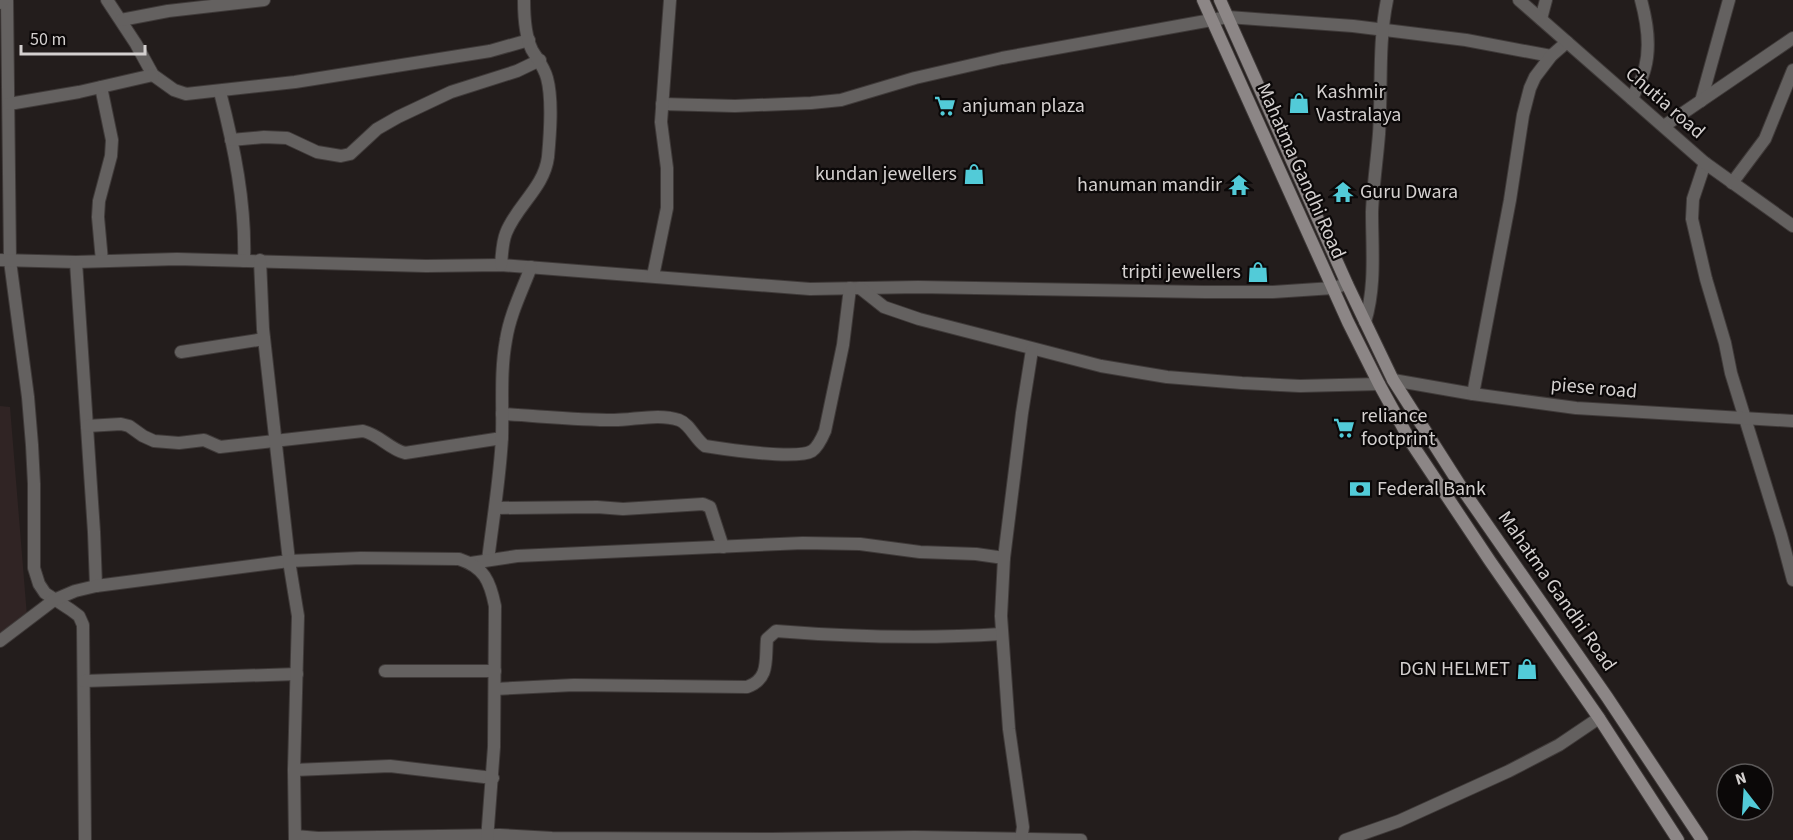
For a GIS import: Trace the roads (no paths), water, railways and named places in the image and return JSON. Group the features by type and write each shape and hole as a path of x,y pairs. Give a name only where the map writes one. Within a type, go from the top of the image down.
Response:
{"main road":[{"name":"Mahatma Gandhi Road","path":"1203,0 1333,288 1379,384 1432,476 1599,718 1678,840"},
{"name":"Mahatma Gandhi Road","path":"1220,0 1347,284 1393,380 1465,493 1600,687 1702,840"}],"street":[{"path":"0,3 5,0 9,104 5,260 28,397 34,484 34,568 39,584 45,593 79,616 83,625 85,840"},
{"path":"107,0 153,75 174,90 186,94 295,82 490,51 529,40"},
{"path":"121,20 168,11 264,0"},
{"path":"501,265 506,235 520,210 539,184 548,158 550,92 540,60 531,49 524,0"},
{"path":"653,276 668,208 662,104 670,0"},
{"path":"1365,322 1374,262 1372,211 1379,134 1382,30 1387,0"},
{"name":"Chutia road","path":"1519,0 1705,163 1793,226"},
{"path":"1541,19 1546,0"},
{"path":"1632,99 1645,68 1647,24 1641,0"},
{"path":"1701,101 1729,0"},
{"path":"662,104 735,106 841,100 915,78 1002,58 1228,17 1273,18 1466,40 1551,56"},
{"path":"1664,126 1793,38"},
{"path":"1473,394 1510,200 1523,115 1530,88 1551,56 1567,42"},
{"path":"231,140 287,138 316,152 341,156 350,154 377,129 398,117 458,89 511,73 540,60"},
{"path":"1732,183 1765,139 1793,70"},
{"path":"9,104 153,75"},
{"path":"101,87 112,141 111,156 99,201 102,261"},
{"path":"220,92 231,140 244,223 244,261"},
{"path":"1705,163 1693,199 1692,219 1731,373 1793,580"},
{"path":"5,260 76,262 177,259 426,266 501,265 810,289 1204,292 1333,288 1347,284"},
{"path":"260,260 264,339 274,440 298,616 294,770 295,838 487,837 771,840 906,837 1081,840"},
{"path":"76,262 96,586"},
{"path":"488,560 496,508 502,438 506,340 516,304 531,267"},
{"path":"502,414 602,419 666,418 681,420 697,440 705,446 777,454 812,451 825,431 855,288"},
{"path":"855,288 884,307 919,319 1101,366 1167,377 1300,386 1379,384"},
{"path":"181,352 264,339"},
{"path":"1022,840 1023,827 1009,729 1001,634 1004,558 1032,350"},
{"name":"piese road","path":"1393,380 1576,408 1793,421"},
{"path":"87,426 129,426 142,436 154,441 204,440 220,447 363,430 375,434 395,451 405,453 502,438"},
{"path":"496,508 597,507 622,509 702,504 710,507 723,547"},
{"path":"471,563 517,556 803,543 860,544 920,552 976,554 1004,558"},
{"path":"0,641 54,600 75,591 96,586 289,561 361,558 459,559 471,563 482,572 492,587 495,606 493,778 487,837"},
{"path":"495,689 574,685 747,687 757,684 762,678 766,666 767,639 776,632 860,637 956,637 1001,634"},
{"path":"385,671 495,671"},
{"path":"84,681 297,675"},
{"path":"1345,840 1399,821 1509,771 1559,745 1599,718"},
{"path":"294,770 390,766 493,778"}],"place":[{"name":"Kashmir Vastralaya","path":"1299,103"},
{"name":"anjuman plaza","path":"945,106"},
{"name":"kundan jewellers","path":"974,174"},
{"name":"hanuman mandir","path":"1239,185"},
{"name":"Guru Dwara","path":"1343,192"},
{"name":"tripti jewellers","path":"1258,272"},
{"name":"reliance footprint","path":"1344,428"},
{"name":"Federal Bank","path":"1360,489"},
{"name":"DGN HELMET","path":"1527,669"}]}
